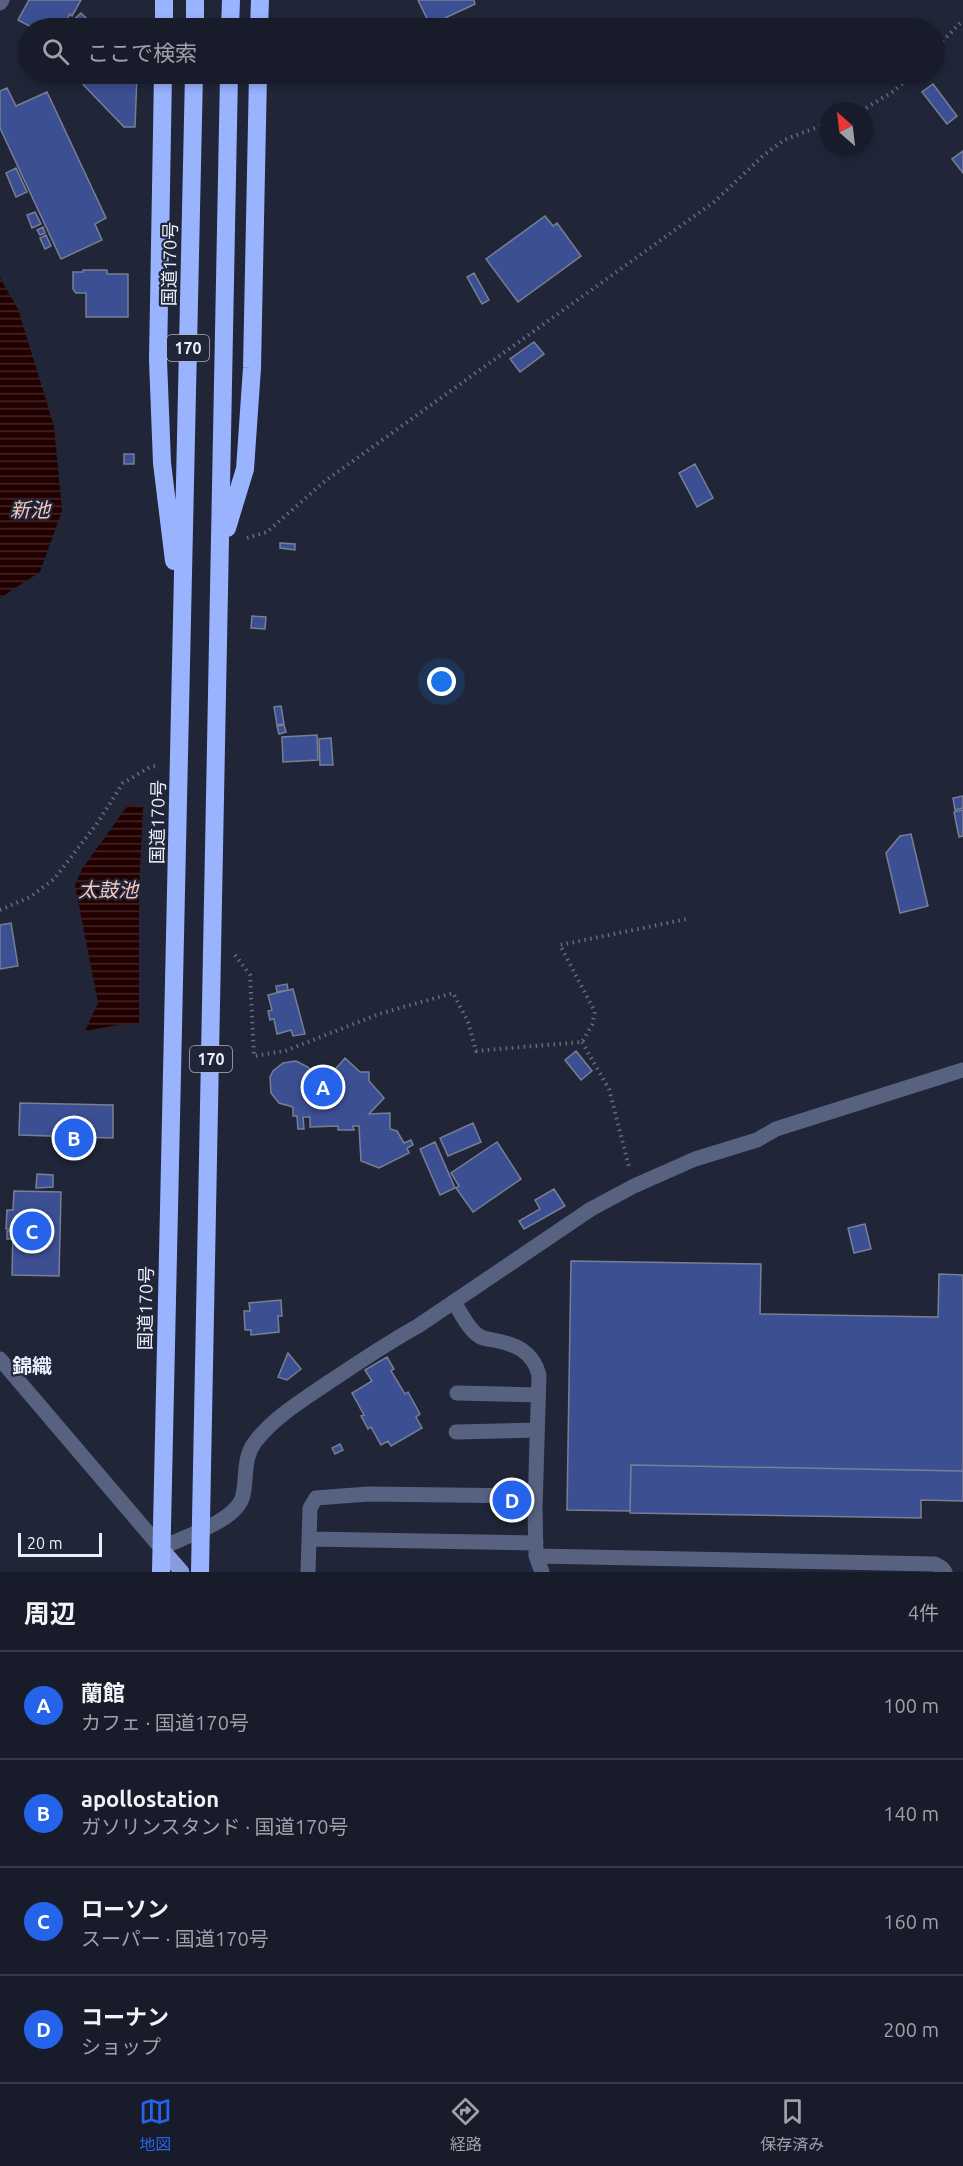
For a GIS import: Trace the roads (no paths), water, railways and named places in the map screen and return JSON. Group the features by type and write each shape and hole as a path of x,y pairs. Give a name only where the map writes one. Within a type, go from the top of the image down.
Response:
{"highway":[{"path":"164,0 164,18"},
{"path":"195,0 195,18"},
{"path":"230,18 231,0"},
{"path":"259,18 260,0"},
{"path":"163,84 158,360 162,463 182,622"},
{"name":"国道170号","path":"161,1572 194,84"},
{"name":"170","path":"200,1572 229,84"},
{"path":"220,547 245,469 252,368 258,84"}],"main road":[{"path":"161,1548 182,1572"}],"street":[{"path":"0,1359 161,1548 225,1518 236,1509 243,1497 247,1458 254,1444 269,1427 293,1407 591,1209 634,1186 695,1159 757,1140 776,1129 963,1070"},
{"path":"454,1302 475,1333 483,1339 521,1348 536,1364 539,1375 535,1496 536,1550 542,1572"},
{"path":"457,1394 538,1395"},
{"path":"456,1431 537,1430"},
{"path":"308,1572 310,1508 316,1498 368,1494 535,1496"},
{"path":"309,1539 536,1550 606,1565 873,1568 935,1564 945,1572"},
{"path":"528,1572 536,1550"}],"water":[{"name":"新池","path":"0,278 18,309 54,426 62,511 40,572 0,598"},
{"name":"太鼓池","path":"128,805 143,807 139,893 139,1024 130,1023 85,1031 98,1003 75,885 82,869"}],"place":[{"name":"蘭館","path":"323,1087"},
{"name":"apollostation","path":"74,1138"},
{"name":"ローソン","path":"32,1231"},
{"name":"コーナン","path":"512,1500"}],"district":[{"name":"錦織","path":"32,1365"}]}
